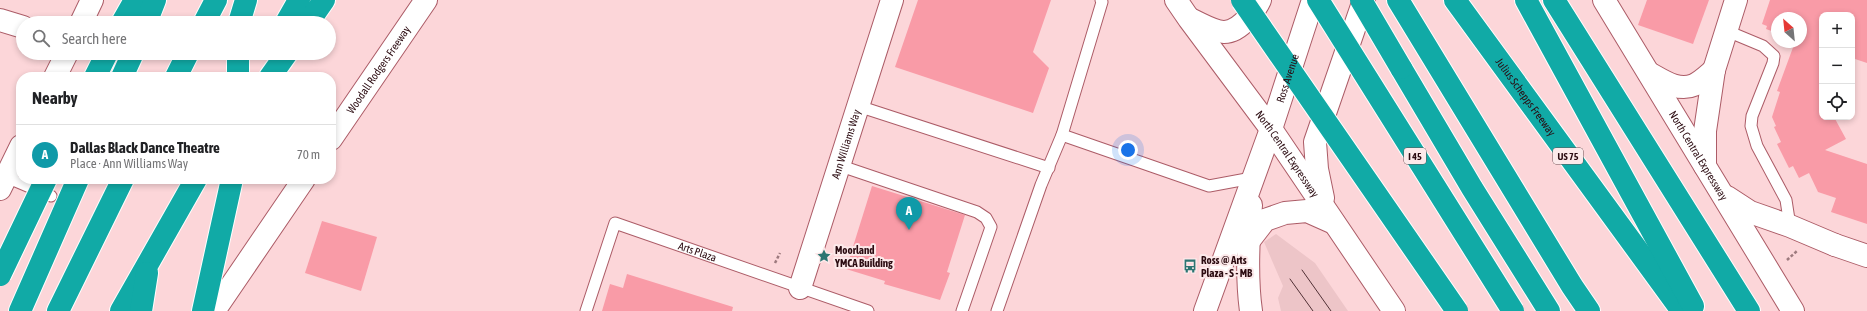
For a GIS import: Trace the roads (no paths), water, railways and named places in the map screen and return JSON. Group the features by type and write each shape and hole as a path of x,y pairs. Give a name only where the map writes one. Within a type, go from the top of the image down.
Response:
{"highway":[{"path":"126,16 135,0"},
{"path":"149,16 155,0"},
{"path":"208,16 216,0"},
{"path":"241,16 246,0"},
{"path":"290,16 299,0"},
{"path":"313,16 324,0"},
{"path":"1242,0 1457,311"},
{"name":"I 45","path":"1318,0 1513,311"},
{"path":"1363,0 1401,68 1472,188 1549,311"},
{"path":"1398,0 1572,286 1589,311"},
{"name":"Julius Schepps Freeway","path":"1455,0 1682,311"},
{"path":"1526,0 1696,311"},
{"path":"1554,0 1749,311"},
{"path":"98,72 104,60"},
{"path":"124,72 129,60"},
{"path":"178,72 184,60"},
{"path":"238,60 238,72"},
{"path":"257,72 264,60"},
{"path":"274,72 282,60"},
{"path":"20,311 76,184"},
{"path":"58,311 121,184"},
{"path":"129,308 193,184"},
{"path":"129,308 148,265 200,184"},
{"path":"202,311 231,184"},
{"path":"0,275 48,187"}],"main road":[{"path":"84,16 92,0"},
{"name":"Woodall Rodgers Freeway","path":"336,132 426,0"},
{"name":"Ann Williams Way","path":"800,288 838,165 892,0"},
{"name":"North Central Expressway","path":"1176,0 1271,129 1394,311"},
{"path":"1189,19 1219,32 1230,32 1239,28 1258,7 1260,0"},
{"name":"Ross Avenue","path":"1205,311 1271,129 1313,0"},
{"path":"1248,242 1265,220 1285,212 1307,211 1329,216 1317,169 1315,142 1363,0"},
{"name":"North Central Expressway","path":"1604,0 1793,311"},
{"path":"1705,166 1705,131 1714,70 1736,0"},
{"path":"0,20 16,25"},
{"path":"58,72 64,60"},
{"path":"1649,73 1673,86 1681,87 1693,85 1714,70"},
{"path":"3,183 16,156"},
{"name":"Ross Avenue","path":"1251,311 1249,298 1248,242 1252,178"},
{"path":"214,311 301,184"},
{"path":"1724,196 1750,212 1867,256"}],"lane":[{"path":"997,311 1041,185 1062,135 1102,0"},
{"path":"1727,31 1763,46 1774,56 1773,63 1752,116 1751,126 1757,146 1786,200 1790,226"},
{"path":"858,106 1049,168"},
{"path":"1062,135 1209,186 1252,178"},
{"path":"838,165 977,212 986,218 991,227 962,311"},
{"path":"3,183 48,187"},
{"name":"Arts Plaza","path":"586,311 614,223 868,311"}],"tram line":[{"path":"1302,270 1331,311"},
{"path":"1290,279 1313,311"}],"place":[{"name":"Dallas Black Dance Theatre","path":"909,230"},
{"name":"Moorland YMCA Building","path":"824,256"},
{"name":"Ross @ Arts Plaza - S - MB","path":"1190,266"}]}
